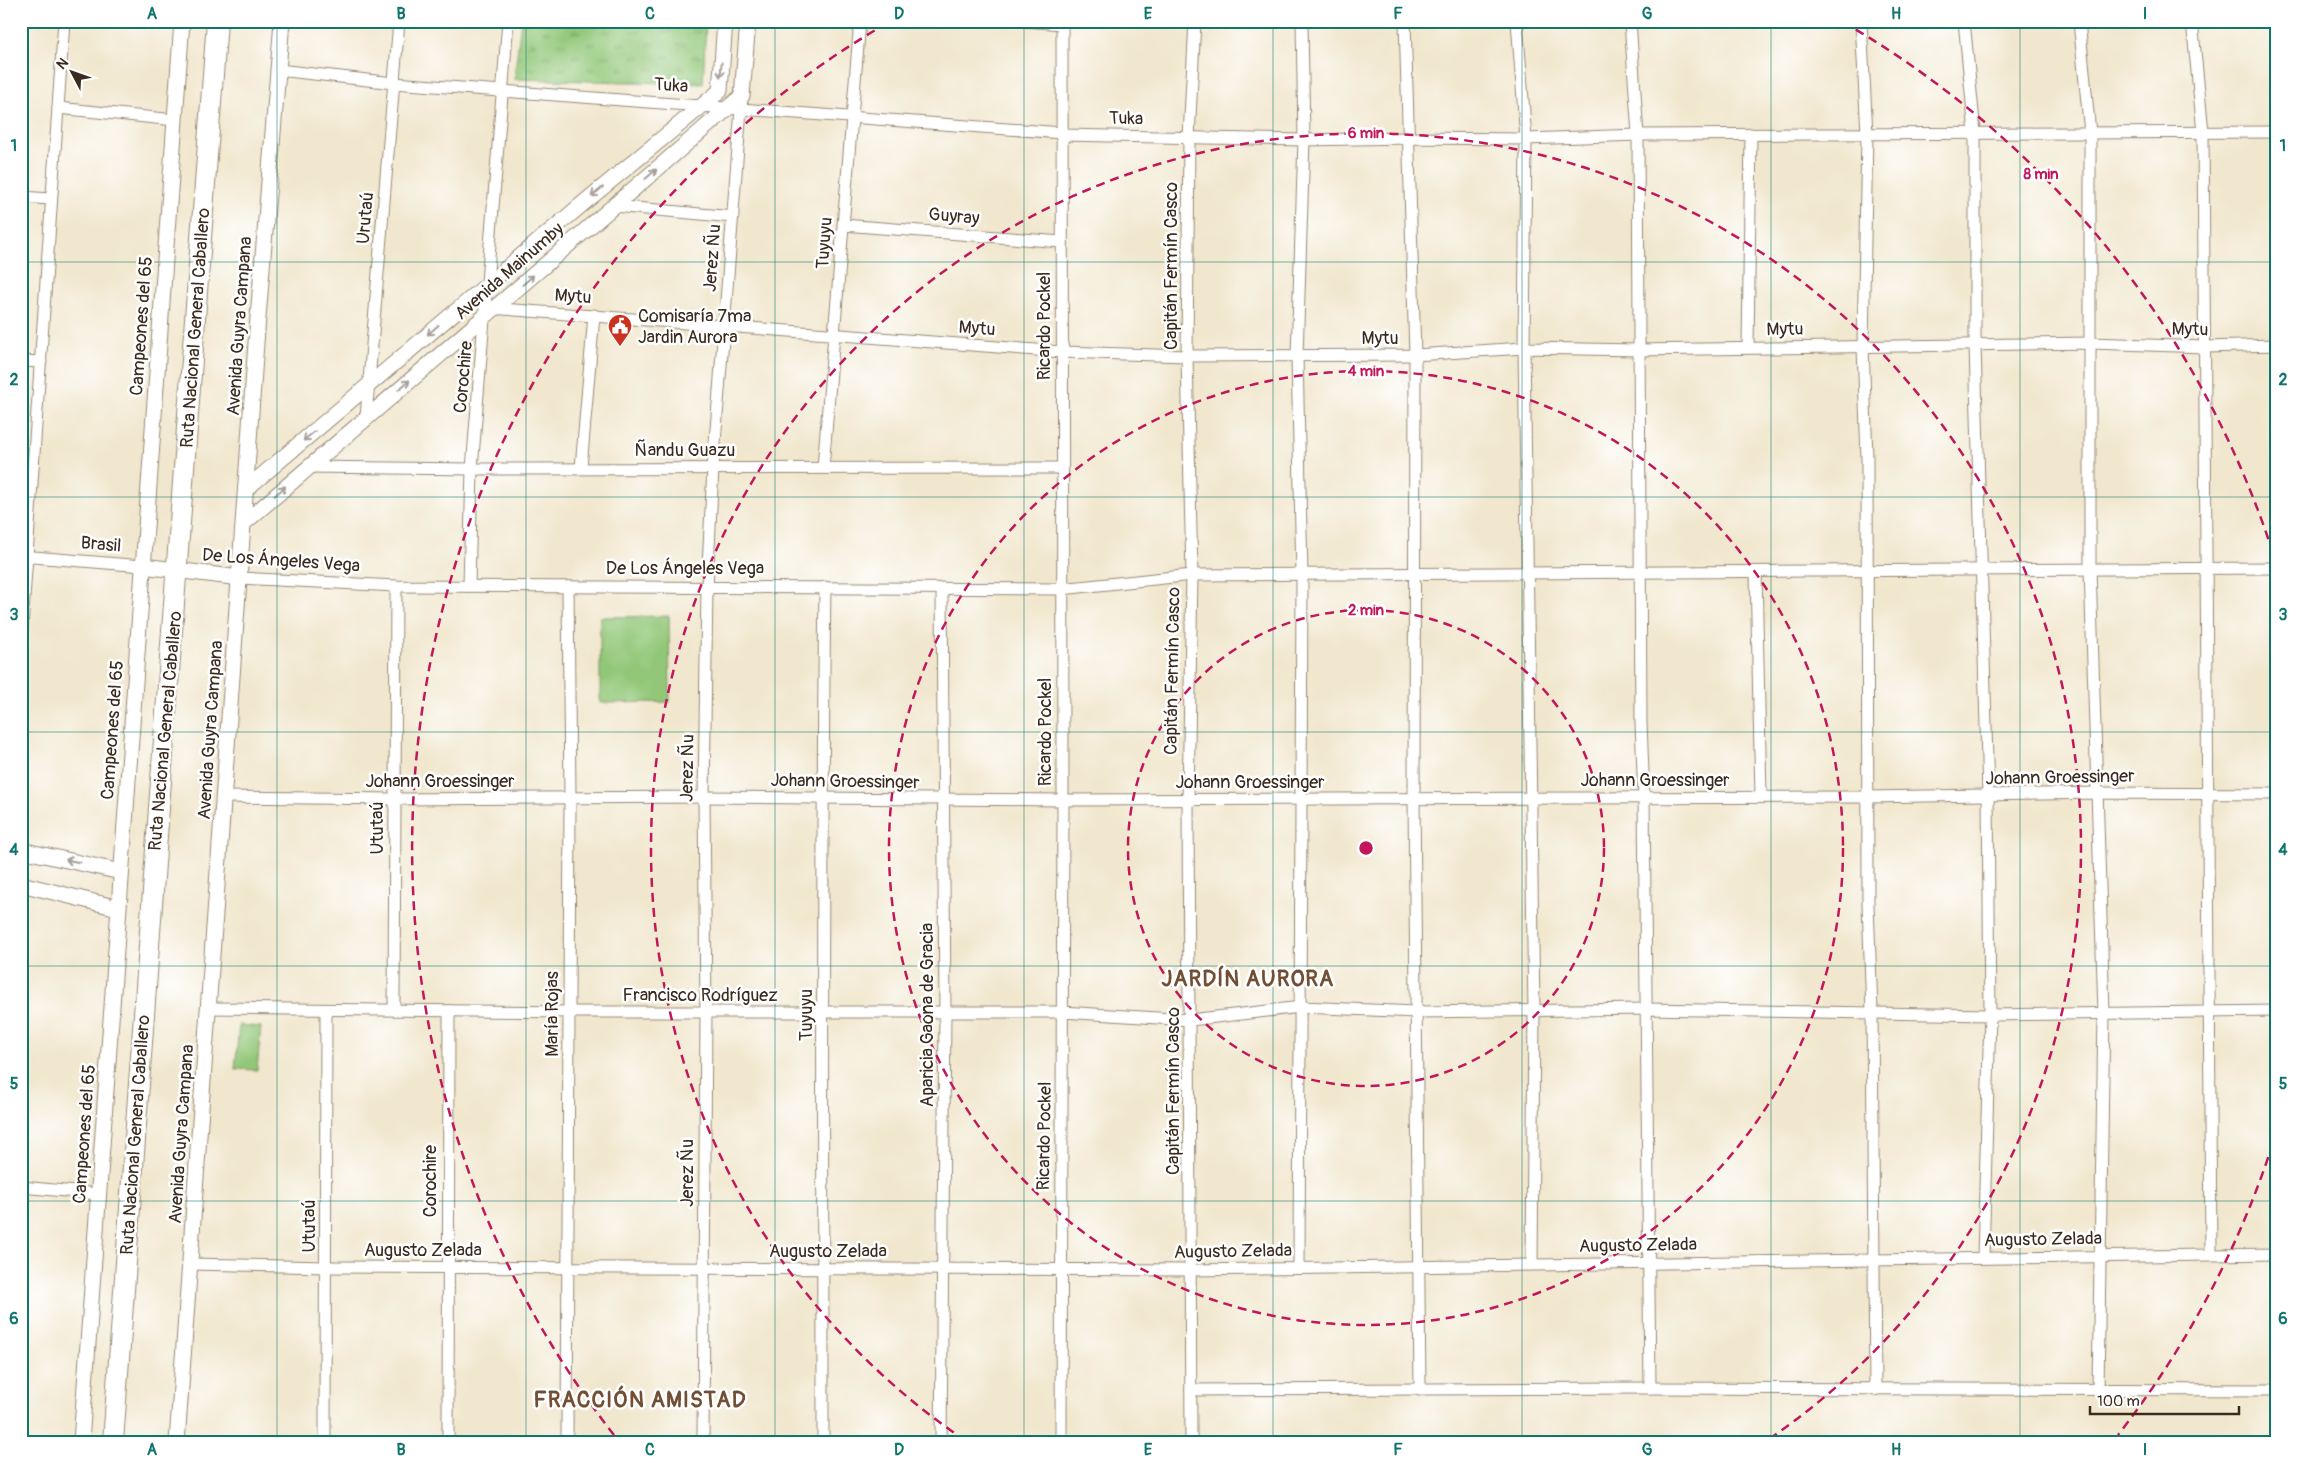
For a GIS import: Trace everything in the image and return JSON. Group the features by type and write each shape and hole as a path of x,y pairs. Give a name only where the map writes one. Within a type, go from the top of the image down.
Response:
{"highway":[{"name":"Ruta Nacional General Caballero","path":"113,1442 151,897 178,572 217,21"}],"street":[{"path":"21,642 24,556 41,362 64,21"},
{"name":"Campeones del 65","path":"81,1442 182,21"},
{"name":"Avenida Guyra Campana","path":"177,1442 282,21"},
{"name":"Urutaú","path":"366,417 399,21"},
{"name":"Corochire","path":"469,586 472,469 489,311 488,283 508,21"},
{"name":"Avenida Mainumby","path":"246,489 488,283 720,91 726,21"},
{"path":"737,104 748,21"},
{"name":"Tuyuyu","path":"823,468 860,21"},
{"path":"1024,21 1062,23"},
{"name":"Capitán Fermín Casco","path":"1191,1442 1188,799 1192,575 1187,356 1189,137 1195,21"},
{"path":"1299,1268 1302,576 1297,356 1304,140 1302,21"},
{"path":"1406,21 1415,355 1414,798 1420,1390"},
{"path":"1517,21 1526,139 1524,348 1534,1010 1532,1264"},
{"path":"1630,21 1638,135 1641,723 1644,798 1647,1263 1650,1388"},
{"path":"1861,21 1867,134 1863,346 1868,570 1868,904 1872,1011 1876,1390"},
{"path":"1964,21 1975,133 1975,346 1988,795 1990,1014 1983,1257"},
{"path":"2079,21 2090,133 2090,568 2104,1013 2098,1390"},
{"path":"2192,21 2203,132 2211,1254"},
{"name":"Ricardo Pockel","path":"1061,1442 1060,1269 1063,800 1061,589 1062,23"},
{"name":"Tuka","path":"278,70 394,83 702,105 737,104 851,118 1062,134 1304,140 1409,138 1526,139 1638,135 1751,134 2276,132"},
{"name":"Avenida Mainumby","path":"244,522 489,311 737,104"},
{"name":"Jerez Ñu","path":"703,1442 706,1012 704,797 707,587 713,468 732,217 737,104"},
{"path":"58,108 175,120"},
{"path":"1748,347 1751,134"},
{"path":"21,197 51,199"},
{"path":"614,206 732,217"},
{"name":"Guyray","path":"843,225 1062,242"},
{"name":"Mytu","path":"489,311 594,315 1062,352 1187,356 1415,355 1524,348 1638,350 2091,343 2205,347 2276,345"},
{"path":"581,468 594,315"},
{"path":"21,361 41,362"},
{"name":"Ñandu Guazu","path":"308,467 472,469 1062,468"},
{"name":"Brasil","path":"24,556 143,566 178,572"},
{"name":"De Los Ángeles Vega","path":"178,572 240,578 396,586 1061,589 1192,575 1302,576 1640,571 1756,572 2207,567 2276,568"},
{"path":"1756,572 1761,798"},
{"name":"Ututaú","path":"394,1010 396,586"},
{"name":"María Rojas","path":"566,1442 570,798 568,587"},
{"name":"Tuyuyu","path":"823,1442 824,1013 822,799 825,587"},
{"name":"Aparicia Gaona de Gracia","path":"940,1442 945,1013 942,588"},
{"name":"Johann Groessinger","path":"224,797 395,799 704,797 1063,800 1761,798 2098,793 2276,794"},
{"path":"21,850 121,872"},
{"path":"21,884 118,908"},
{"name":"Francisco Rodríguez","path":"209,1008 569,1012 1062,1012 1190,1020 1301,1007 1417,1012 1646,1009 1990,1014 2276,1011"},
{"name":"Ututaú","path":"325,1442 327,1268 326,1010"},
{"name":"Corochire","path":"448,1442 449,1011"},
{"path":"21,1187 98,1194"},
{"name":"Augusto Zelada","path":"190,1264 327,1268 704,1267 1191,1270 2100,1255 2276,1254"},
{"path":"1191,1390 1650,1388 2276,1390"}],"green space":[{"path":"521,21 706,21 703,84 514,79"},
{"path":"669,616 670,702 600,703 600,617"},
{"path":"239,1025 261,1027 257,1070 235,1069"}],"place":[{"name":"Comisaría 7ma Jardin Aurora","path":"620,347"}],"district":[{"name":"JARDÍN AURORA","path":"1248,978"},
{"name":"FRACCIÓN AMISTAD","path":"640,1399"}]}
